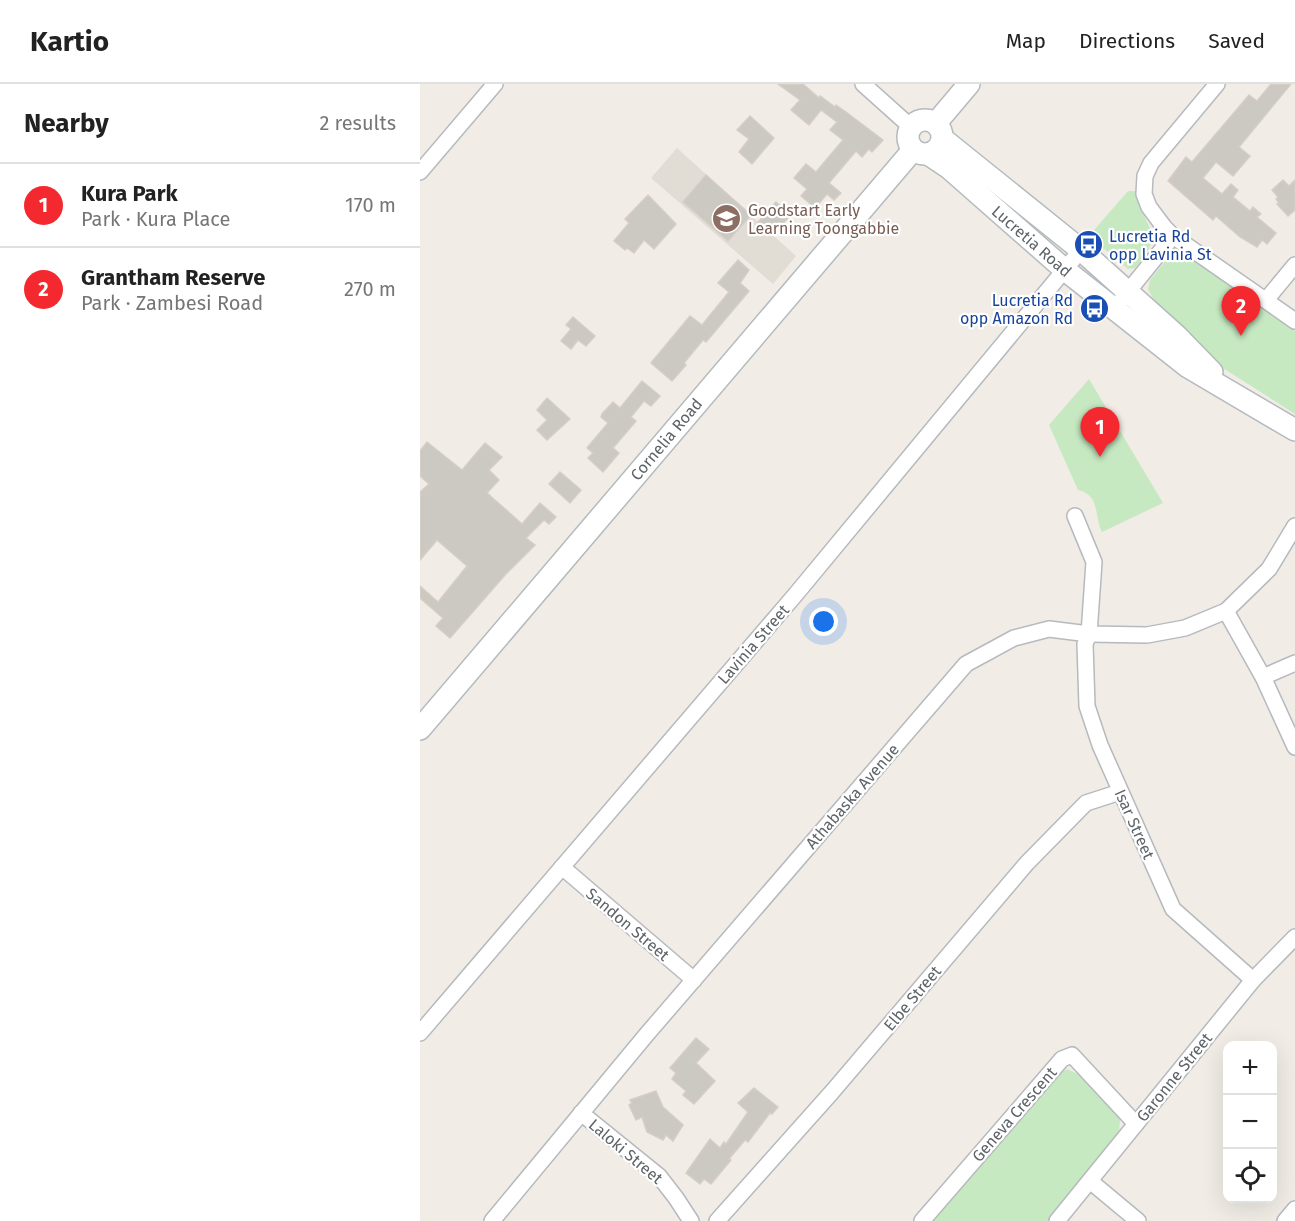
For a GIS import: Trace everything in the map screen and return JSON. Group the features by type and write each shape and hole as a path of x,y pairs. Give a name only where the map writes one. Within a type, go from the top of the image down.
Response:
{"street":[{"path":"420,172 495,84"},
{"path":"863,84 911,127 927,119 930,141"},
{"name":"Cornelia Road","path":"420,729 930,141 969,84"},
{"path":"1217,84 1151,163 1145,176 1144,194 1156,217 1173,236 1295,321"},
{"name":"Lucretia Road","path":"930,141 1081,250 1178,336 1226,388"},
{"name":"Lucretia Road","path":"930,141 949,168 1114,310 1188,367 1295,430"},
{"path":"1114,310 1173,236"},
{"name":"Lavinia Street","path":"420,1033 796,594 1081,250"},
{"path":"1266,300 1295,266"},
{"name":"Isar Street","path":"1075,516 1094,562 1089,634 1085,644 1087,706 1100,745 1173,909 1253,980"},
{"name":"Athabaska Avenue","path":"492,1221 694,980 966,664 1014,638 1049,629 1089,634 1148,635 1185,628 1226,611 1269,569 1295,526"},
{"path":"1226,611 1263,677 1295,747"},
{"path":"1263,677 1295,663"},
{"name":"Elbe Street","path":"717,1221 832,1092 1027,863 1086,803 1120,792"},
{"name":"Sandon Street","path":"562,867 694,980"},
{"name":"Garonne Street","path":"1058,1221 1253,980 1295,937"},
{"name":"Geneva Crescent","path":"922,1221 1062,1059 1072,1055 1136,1124"},
{"name":"Laloki Street","path":"581,1113 658,1176 691,1221"},
{"path":"1090,1181 1138,1221"},
{"path":"1285,1221 1295,1209"}],"shaded area":[{"name":"Goodstart Early Learning Toongabbie","path":"677,148 796,256 773,284 651,178"}],"green space":[{"path":"1128,191 1136,191 1152,237 1145,255 1135,268 1128,269 1089,236"},
{"path":"1172,253 1187,255 1201,263 1295,331 1295,414 1218,365 1158,308 1148,289 1150,280"},
{"path":"1089,379 1163,503 1102,532 1093,501 1090,496 1078,490 1049,425"},
{"path":"1067,1069 1080,1075 1118,1116 1119,1134 1048,1221 930,1221 1059,1074"}],"building":[{"path":"778,84 803,84 819,98 820,96 835,107 836,105 883,140 872,152 869,149 862,157 856,151 829,183 841,193 834,200 827,194 815,208 801,196 807,189 794,178 806,164 816,172 843,140 830,130 837,122 821,110 809,125 791,110 800,100"},
{"path":"1271,84 1291,84 1239,147 1250,156 1233,176 1216,162 1203,178 1222,194 1231,184 1238,190 1233,197 1250,211 1253,207 1261,214 1257,217 1276,233 1267,244 1262,240 1257,247 1240,237 1216,216 1213,220 1168,181 1186,157 1192,162 1249,95 1257,101"},
{"path":"750,116 774,138 752,164 739,152 749,139 737,130"},
{"path":"706,175 751,215 728,241 683,202"},
{"path":"1283,180 1289,186 1295,180 1295,210 1288,216 1277,204 1279,203 1276,199 1278,197 1272,190"},
{"path":"648,195 676,224 654,249 644,240 634,253 627,248 625,250 614,241 629,223 625,219"},
{"path":"776,202 791,215 772,235 758,222"},
{"path":"738,260 749,270 740,283 749,291 706,342 703,340 672,381 651,363 690,316 702,325 729,292 718,283"},
{"path":"573,317 595,336 586,346 578,340 571,349 561,341 571,329 566,325"},
{"path":"642,381 660,396 651,406 644,401 631,417 636,421 613,448 619,453 603,472 588,458 593,453 587,448 608,423 601,417 602,414 613,402 620,408"},
{"path":"547,398 570,419 547,440 537,430 547,420 537,410"},
{"path":"427,442 462,470 485,443 502,457 489,470 499,480 487,493 522,524 540,503 556,517 549,524 544,520 526,538 535,545 505,575 450,638 436,626 443,618 420,598 420,586 438,602 467,566 437,540 420,560 420,492 429,484 420,476 420,451"},
{"path":"560,472 581,490 570,503 549,484"},
{"path":"696,1038 709,1049 696,1063 715,1081 694,1104 683,1095 686,1091 672,1079 676,1073 670,1068"},
{"path":"754,1088 778,1107 772,1114 770,1113 748,1142 745,1140 711,1184 704,1179 700,1184 686,1173 710,1139 720,1148 724,1142 726,1144 748,1112 738,1103"},
{"path":"656,1091 663,1107 683,1125 673,1141 666,1135 663,1140 647,1132 642,1117 636,1120 629,1105 632,1103 630,1100"}],"place":[{"name":"Goodstart Early Learning Toongabbie","path":"727,219"},
{"name":"Lucretia Rd opp Lavinia St","path":"1088,245"},
{"name":"Lucretia Rd opp Amazon Rd","path":"1094,309"},
{"name":"Grantham Reserve","path":"1241,336"},
{"name":"Kura Park","path":"1100,457"}]}
